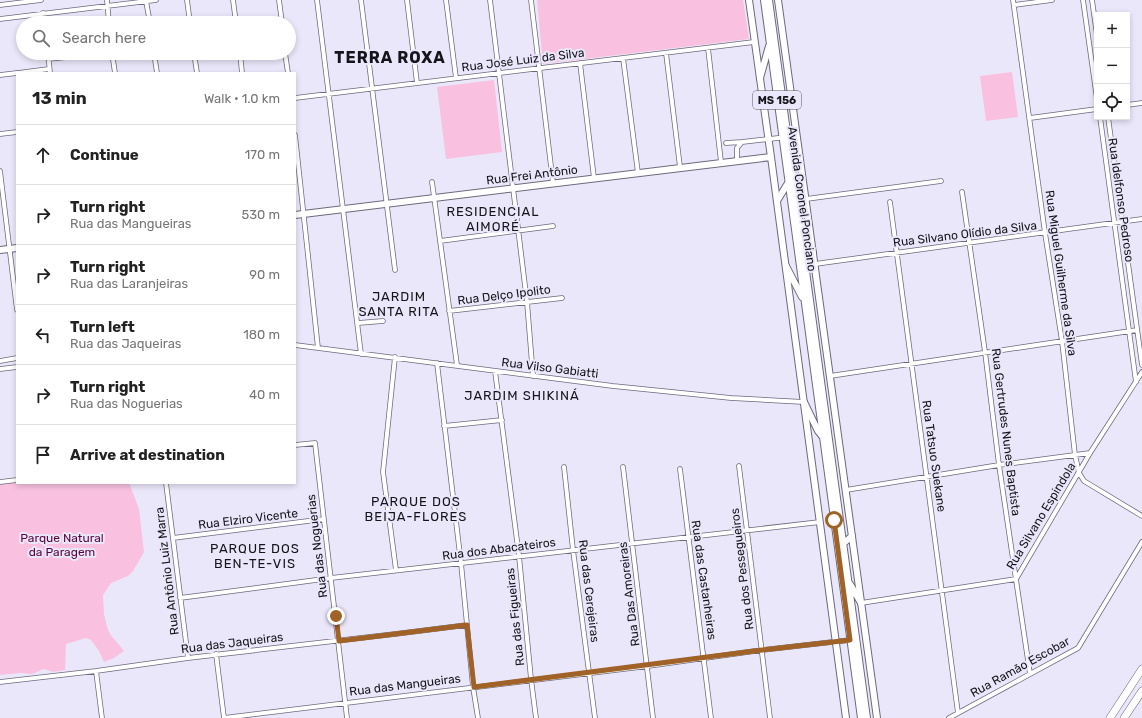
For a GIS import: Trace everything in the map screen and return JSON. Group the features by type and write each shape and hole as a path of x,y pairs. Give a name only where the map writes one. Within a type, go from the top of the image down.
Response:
{"highway":[{"path":"1110,718 1142,669"},
{"path":"1124,718 1142,690"}],"main road":[{"path":"749,0 846,718"},
{"name":"Avenida Coronel Ponciano","path":"764,0 788,158 788,183 824,446 840,542"},
{"path":"769,0 785,138"},
{"path":"778,0 877,718"},
{"path":"760,78 770,45"},
{"name":"Rua Frei Antônio","path":"296,215 771,156"},
{"path":"788,158 798,214 813,253"},
{"path":"777,201 788,183"},
{"name":"Avenida Coronel Ponciano","path":"798,214 836,492 840,542"},
{"path":"0,250 16,248"},
{"path":"786,266 805,303"},
{"path":"804,402 818,431 823,437"},
{"path":"840,542 852,536"},
{"path":"840,542 848,580 867,718"},
{"path":"840,542 850,640 861,718"},
{"path":"848,580 861,603"}],"street":[{"path":"0,5 41,0"},
{"path":"107,0 109,16"},
{"path":"22,16 156,0"},
{"path":"187,0 189,16"},
{"path":"233,0 235,16"},
{"path":"279,0 281,16"},
{"path":"317,0 361,354"},
{"path":"361,0 395,270"},
{"path":"407,0 417,83"},
{"path":"446,0 456,78"},
{"path":"490,0 527,302 533,376"},
{"path":"531,0 553,183"},
{"name":"Rua Miguel Guilherme da Silva","path":"1013,0 1045,233 1062,341 1075,455 1079,473"},
{"path":"1014,5 1052,0"},
{"path":"1083,0 1095,84"},
{"path":"1092,0 1094,14"},
{"path":"146,1 149,16"},
{"path":"0,19 16,17"},
{"name":"Rua José Luiz da Silva","path":"296,98 754,42"},
{"path":"708,48 722,162"},
{"path":"666,53 680,168"},
{"path":"624,58 638,173"},
{"path":"34,72 50,71 48,60"},
{"path":"113,60 115,72"},
{"path":"155,60 157,72"},
{"path":"195,60 197,72"},
{"path":"241,60 242,72"},
{"path":"286,60 288,72"},
{"path":"580,63 594,178"},
{"path":"0,75 16,73"},
{"path":"1130,105 1142,103"},
{"path":"1030,118 1094,109"},
{"name":"Rua Idelfonso Pedroso","path":"1100,120 1136,382"},
{"name":"Rua Idelfonso Pedroso","path":"1108,120 1142,364"},
{"path":"0,134 16,132"},
{"path":"726,143 769,140 797,136"},
{"path":"737,160 737,148 742,142"},
{"path":"296,144 318,348"},
{"path":"0,171 16,301"},
{"path":"806,199 941,181"},
{"path":"432,182 457,365"},
{"name":"Rua Gertrudes Nunes Baptista","path":"962,192 999,465 1030,674"},
{"name":"Rua Tatsuo Suekane","path":"890,202 958,713"},
{"name":"Rua Silvano Olídio da Silva","path":"815,264 1142,219"},
{"path":"440,241 553,226"},
{"name":"Rua Delço Ipolito","path":"449,311 562,298"},
{"path":"358,323 383,321"},
{"path":"830,376 1137,330"},
{"name":"Rua Vilso Gabiatti","path":"296,345 613,386 731,398 804,402"},
{"path":"395,357 384,472 396,570"},
{"path":"0,361 16,358"},
{"path":"437,364 478,718"},
{"path":"0,369 16,367"},
{"name":"Rua das Figueiras","path":"495,371 519,556 536,718"},
{"name":"Rua Silvano Espindola","path":"861,603 1016,579 1090,453 1142,372"},
{"path":"444,426 502,420"},
{"name":"Rua das Noguerias","path":"296,445 315,443 347,718"},
{"path":"846,490 999,465 1090,453"},
{"name":"Rua dos Pessegueiros","path":"739,466 770,718"},
{"name":"Rua das Cerejeiras","path":"564,467 573,550 595,718"},
{"name":"Rua Das Amoreiras","path":"623,467 648,666 653,718"},
{"name":"Rua das Castanheiras","path":"680,469 711,718"},
{"path":"1079,473 1084,480 1142,516"},
{"path":"0,482 16,480"},
{"name":"Rua Antônio Luiz Marra","path":"166,484 188,658"},
{"name":"Rua Elziro Vicente","path":"173,538 324,519"},
{"name":"Rua dos Abacateiros","path":"180,598 396,570 820,522"},
{"name":"Rua Ramão Escobar","path":"949,718 1078,648 1142,542"},
{"name":"Rua das Jaqueiras","path":"0,682 96,671 216,654 339,641 467,625"},
{"name":"Rua das Mangueiras","path":"224,718 850,640"},
{"path":"216,654 224,718"},
{"path":"96,671 102,718"}],"green space":[{"path":"537,0 743,0 749,39 543,64"},
{"path":"1012,72 1018,117 986,121 980,76"},
{"path":"494,80 502,152 446,159 437,87"},
{"name":"Parque Natural da Paragem","path":"16,479 16,484 129,484 139,509 144,552 133,571 128,576 111,583 103,595 104,614 107,627 110,634 124,651 114,658 104,662 99,651 91,640 86,638 66,644 65,670 53,672 44,669 32,674 21,673 0,675 0,482"}],"district":[{"name":"TERRA ROXA","path":"390,57"},
{"name":"RESIDENCIAL AIMORÉ","path":"493,218"},
{"name":"JARDIM SANTA RITA","path":"399,304"},
{"name":"JARDIM SHIKINÁ","path":"522,395"},
{"name":"PARQUE DOS BEIJA-FLORES","path":"416,508"},
{"name":"PARQUE DOS BEN-TE-VIS","path":"255,556"}],"route":[{"path":"336,616 339,641 467,625 474,687 850,640 834,520"}]}
